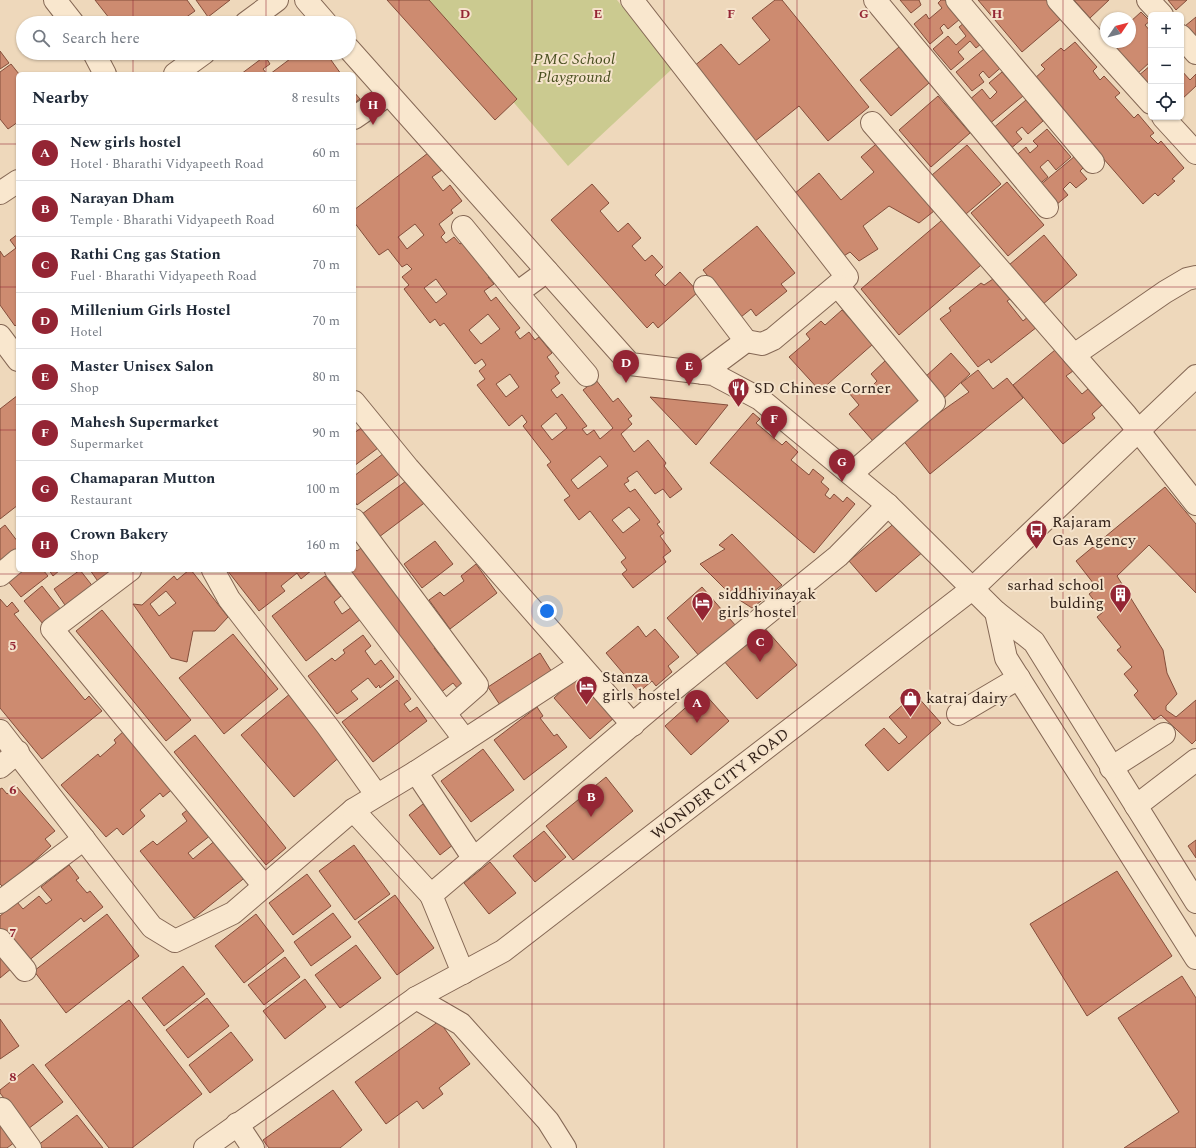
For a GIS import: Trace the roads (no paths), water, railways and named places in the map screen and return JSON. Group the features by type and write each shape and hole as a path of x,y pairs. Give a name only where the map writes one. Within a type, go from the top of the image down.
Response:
{"street":[{"path":"56,0 68,16"},
{"path":"255,16 277,0"},
{"path":"306,0 320,16"},
{"path":"632,0 934,402 851,474"},
{"path":"875,0 1047,207"},
{"path":"957,0 1093,162"},
{"path":"1058,0 1148,100"},
{"path":"1148,0 1159,12"},
{"path":"1184,39 1196,53"},
{"path":"356,57 630,364 713,374 760,399 888,505 996,612 1034,642 1111,768 1196,902"},
{"path":"98,60 104,72"},
{"path":"178,72 194,60"},
{"path":"356,117 389,94"},
{"path":"1166,120 1196,153"},
{"path":"872,123 1140,430 1196,504"},
{"path":"463,227 517,293 587,374"},
{"path":"517,293 547,271"},
{"path":"1074,355 1165,292 1187,279 1196,277"},
{"path":"705,287 746,341 762,344 773,339 842,281"},
{"path":"0,336 12,357"},
{"path":"703,373 746,341"},
{"name":"WONDER CITY ROAD","path":"205,1148 237,1124 291,1089 416,998 503,951 972,589 1196,376"},
{"path":"356,406 408,468 633,725"},
{"path":"431,895 633,725 838,556 888,505"},
{"path":"356,523 477,685 445,713"},
{"path":"0,575 16,562"},
{"path":"127,572 52,629 264,886"},
{"path":"213,572 229,599 328,727 376,794"},
{"path":"338,572 465,740"},
{"path":"996,612 1006,658 1196,958"},
{"path":"0,731 18,752 152,927 175,941 233,913 353,810 376,794 416,772 580,665"},
{"path":"958,714 1019,678"},
{"path":"1111,768 1164,734"},
{"path":"0,767 18,752"},
{"path":"1136,806 1196,760"},
{"path":"416,772 474,859"},
{"path":"353,810 431,895 463,973"},
{"path":"0,902 84,839"},
{"path":"1176,926 1196,913"},
{"path":"0,940 25,970"},
{"path":"416,998 461,1024 548,1121 565,1148"},
{"path":"2,1109 30,1148"},
{"path":"237,1124 253,1148"}],"place":[{"name":"Crown Bakery","path":"373,125"},
{"name":"Millenium Girls Hostel","path":"626,383"},
{"name":"Master Unisex Salon","path":"689,386"},
{"name":"SD Chinese Corner","path":"738,408"},
{"name":"Mahesh Supermarket","path":"774,439"},
{"name":"Chamaparan Mutton","path":"842,482"},
{"name":"Rajaram Gas Agency","path":"1037,550"},
{"name":"sarhad school bulding","path":"1120,614"},
{"name":"siddhivinayak girls hostel","path":"703,622"},
{"name":"Rathi Cng gas Station","path":"760,662"},
{"name":"Stanza girls hostel","path":"586,706"},
{"name":"katraj dairy","path":"911,718"},
{"name":"New girls hostel","path":"697,723"},
{"name":"Narayan Dham","path":"591,817"}],"park label":[{"name":"PMC School Playground","path":"574,68"}]}
